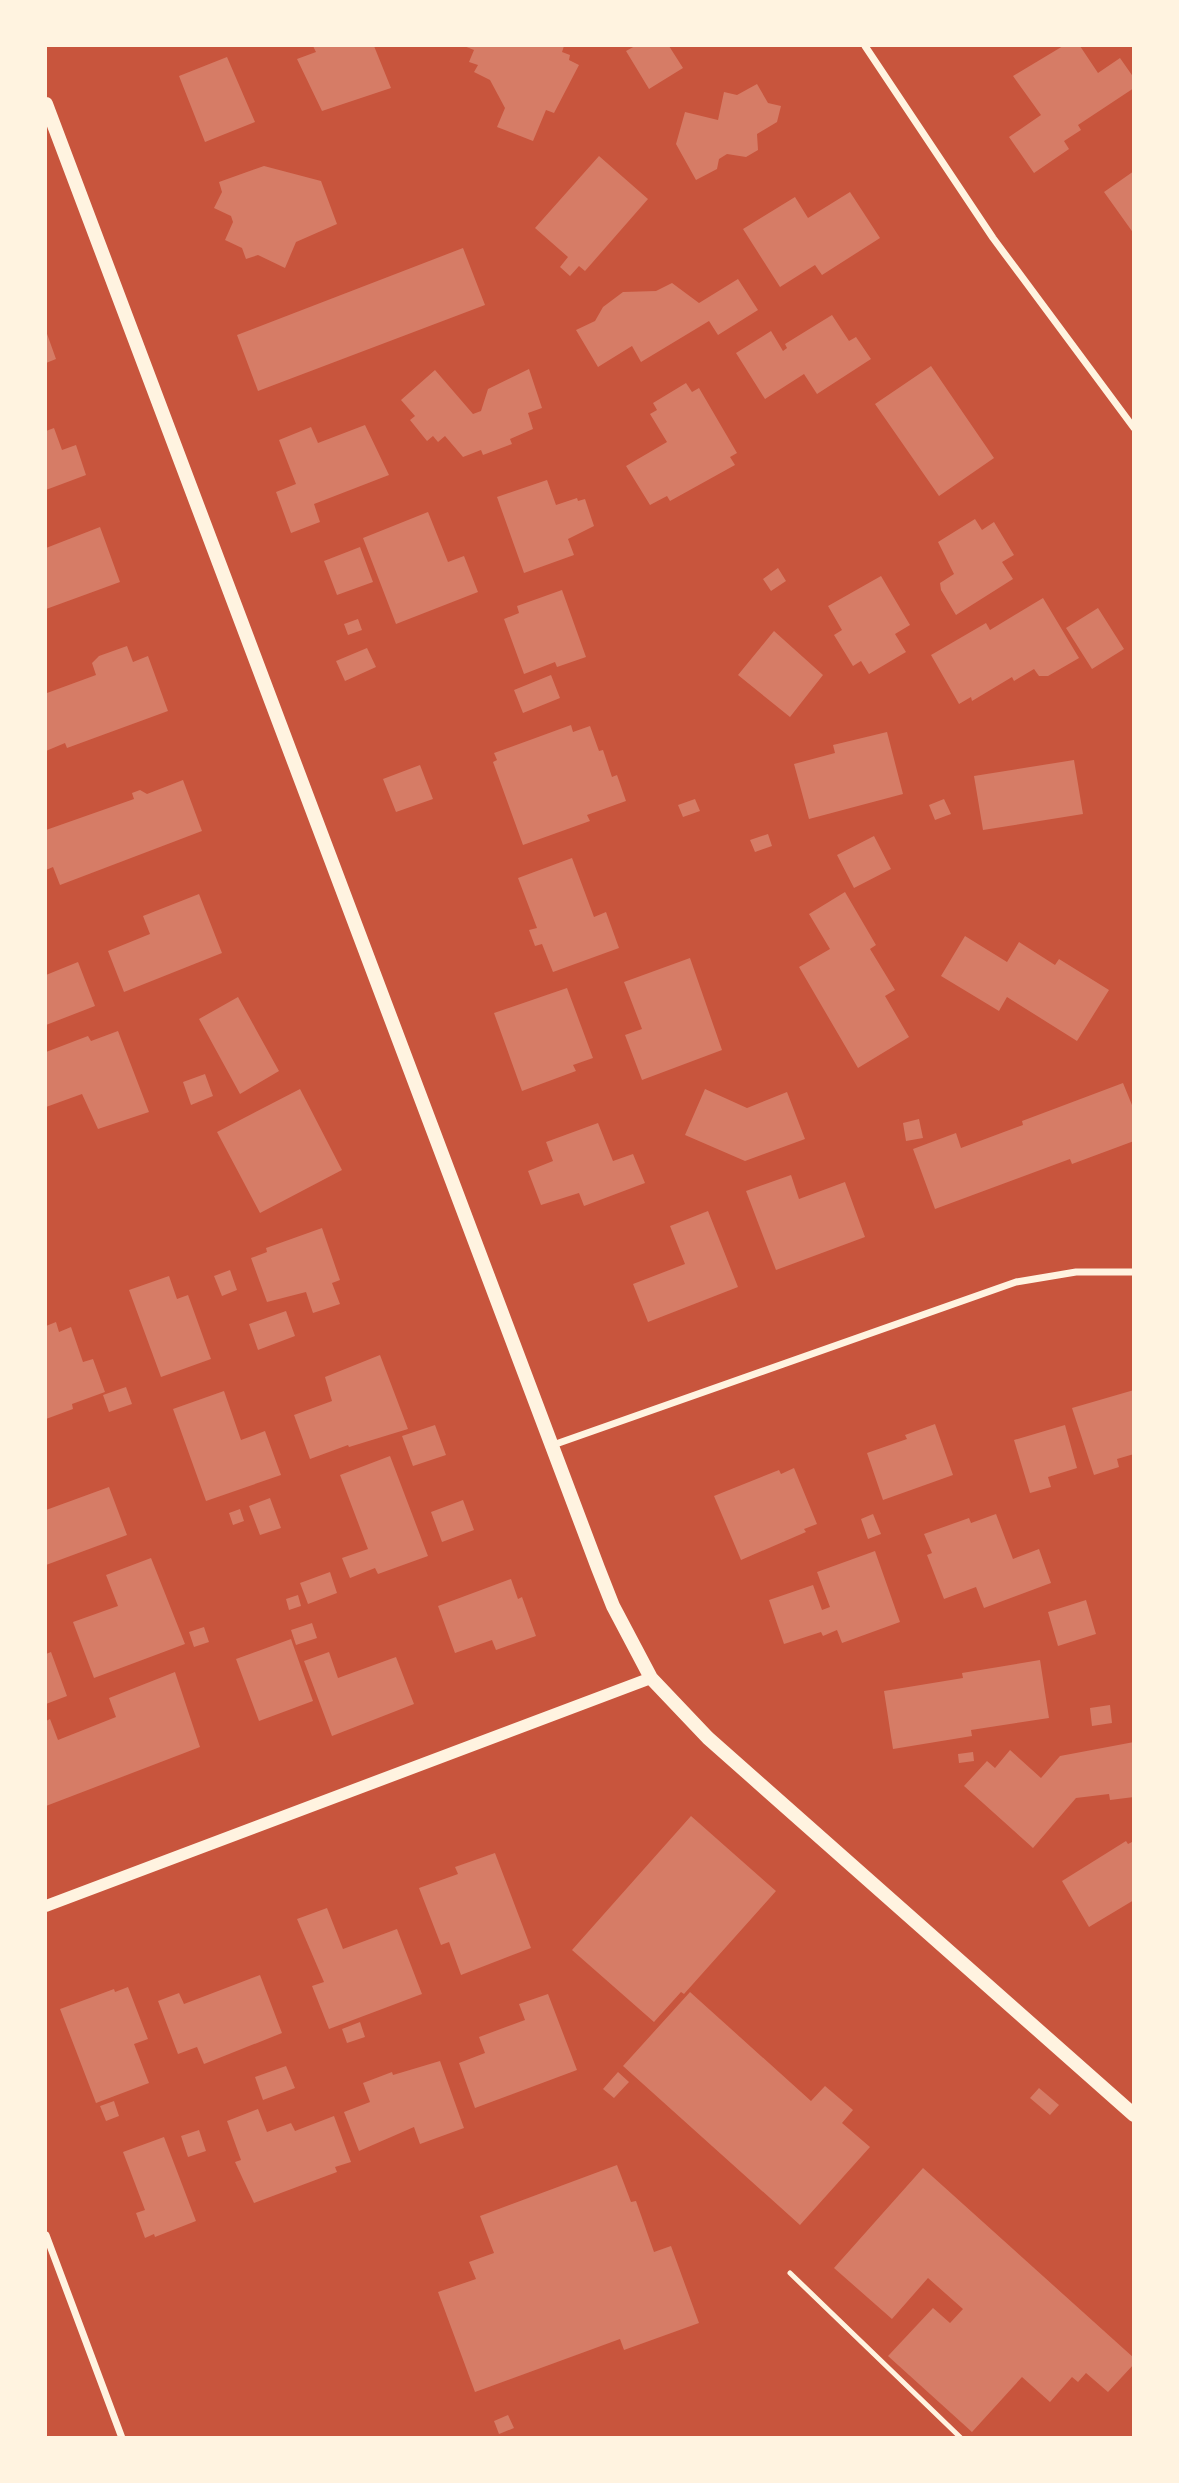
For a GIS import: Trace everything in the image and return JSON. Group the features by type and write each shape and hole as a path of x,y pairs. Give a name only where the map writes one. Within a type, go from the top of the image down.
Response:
{"main road":[{"path":"46,104 613,1606 651,1678 708,1738 1133,2115"}],"street":[{"path":"865,46 993,238 1133,428"},
{"path":"552,1445 1016,1282 1076,1272 1133,1272"},
{"path":"46,1906 651,1678"},
{"path":"46,2235 122,2438"}],"lane":[{"path":"790,2273 961,2438"}],"building":[{"path":"313,46 374,46 391,88 322,111 297,59 316,52"},
{"path":"464,46 564,46 562,52 570,55 569,60 579,65 554,113 546,110 533,141 497,127 505,108 490,80 474,72 478,65 469,62 474,50"},
{"path":"635,46 669,46 683,68 649,89 626,51"},
{"path":"1063,46 1080,46 1098,73 1120,58 1134,78 1134,88 1078,125 1081,130 1064,141 1069,149 1034,173 1009,137 1041,115 1013,76"},
{"path":"227,57 255,122 205,142 179,76"},
{"path":"757,84 768,103 781,106 777,122 757,134 758,150 746,157 727,154 719,159 717,169 696,180 676,144 685,112 718,120 724,92 737,95"},
{"path":"599,156 648,199 585,271 579,266 570,276 560,267 568,257 535,228"},
{"path":"264,166 321,181 337,224 296,242 285,268 258,255 246,259 242,248 225,240 233,222 231,216 214,208 222,192 219,182"},
{"path":"1134,171 1134,234 1104,192"},
{"path":"850,192 880,238 822,275 815,265 780,287 743,229 795,197 808,218"},
{"path":"463,248 485,305 258,391 237,335"},
{"path":"738,279 758,310 718,335 709,321 641,362 632,346 598,367 576,330 595,321 603,307 623,292 656,291 672,283 699,303"},
{"path":"832,315 849,341 856,337 871,359 817,394 804,374 765,399 736,353 771,331 783,351 787,348 785,344"},
{"path":"46,331 56,359 46,363"},
{"path":"931,366 994,458 939,496 875,404"},
{"path":"529,369 542,408 528,413 533,429 510,439 512,444 483,455 481,450 463,457 445,436 438,442 433,436 427,441 410,420 415,416 401,400 435,370 473,414 481,411 488,389"},
{"path":"686,383 692,392 699,388 737,453 730,457 735,465 670,501 667,496 650,505 626,466 667,442 650,414 657,410 653,403"},
{"path":"365,425 389,475 314,504 320,522 291,533 276,492 296,484 279,440 311,427 318,443"},
{"path":"54,428 62,450 76,445 86,475 46,490 46,431"},
{"path":"547,480 556,505 577,498 578,501 585,499 594,526 568,539 574,555 524,573 497,497"},
{"path":"428,512 448,562 464,556 478,592 396,624 363,538"},
{"path":"975,519 982,530 994,522 1014,555 1002,562 1013,579 956,615 941,590 940,583 954,574 938,542"},
{"path":"100,527 120,582 46,609 46,548"},
{"path":"360,547 373,582 337,595 324,561"},
{"path":"778,568 786,581 771,591 763,579"},
{"path":"881,576 910,625 895,634 906,652 869,674 861,661 853,666 834,635 842,630 828,606"},
{"path":"562,590 586,657 557,667 555,662 524,674 504,619 519,613 517,606"},
{"path":"1043,598 1079,658 1048,676 1039,676 1034,669 1014,681 1012,677 972,701 971,697 959,704 931,655 986,623 990,630"},
{"path":"1098,608 1124,649 1092,669 1066,628"},
{"path":"358,619 362,630 348,635 344,624"},
{"path":"774,631 823,675 790,717 738,675"},
{"path":"127,646 133,662 148,656 168,711 67,748 65,743 46,751 47,693 96,675 92,663 99,656"},
{"path":"367,648 376,667 345,681 336,661"},
{"path":"551,675 560,698 523,713 514,690"},
{"path":"571,725 573,732 590,726 599,751 603,750 612,777 617,775 626,801 587,815 590,821 523,845 493,762 497,760 494,753"},
{"path":"887,732 903,794 809,819 794,764 835,753 833,745"},
{"path":"1074,760 1083,814 983,830 974,776"},
{"path":"420,765 433,799 396,812 383,779"},
{"path":"183,780 202,831 60,885 53,867 46,870 46,830 134,799 132,793 140,790 147,794"},
{"path":"695,799 700,811 683,817 678,805"},
{"path":"944,799 951,814 935,820 929,805"},
{"path":"768,834 772,846 755,852 750,840"},
{"path":"874,836 891,869 854,888 837,855"},
{"path":"572,858 594,917 606,912 619,948 553,972 542,944 535,946 529,930 537,928 518,878"},
{"path":"845,892 876,945 870,949 895,990 885,996 909,1037 858,1068 799,967 830,949 809,914"},
{"path":"199,894 222,953 124,992 108,951 150,934 143,916"},
{"path":"965,936 1007,962 1019,942 1055,965 1059,959 1109,990 1077,1041 1007,997 999,1011 941,976"},
{"path":"690,958 722,1050 642,1080 625,1035 642,1029 624,982"},
{"path":"78,962 95,1006 46,1025 46,975"},
{"path":"567,988 593,1058 573,1065 576,1071 522,1091 494,1013"},
{"path":"238,997 279,1071 240,1094 199,1019"},
{"path":"118,1031 149,1112 98,1129 82,1094 46,1107 46,1052 88,1036 91,1041"},
{"path":"205,1074 213,1096 191,1105 183,1082"},
{"path":"1123,1083 1134,1110 1134,1141 1072,1164 1070,1159 935,1209 913,1149 956,1133 961,1148 1023,1125 1022,1121"},
{"path":"300,1089 342,1170 260,1213 217,1132"},
{"path":"705,1089 747,1108 787,1092 805,1139 745,1161 685,1135"},
{"path":"919,1119 923,1138 906,1141 903,1123"},
{"path":"598,1123 613,1161 633,1154 645,1183 584,1206 579,1193 541,1205 528,1171 553,1161 546,1142"},
{"path":"791,1175 799,1199 845,1182 865,1237 776,1270 746,1191"},
{"path":"708,1211 738,1287 648,1322 633,1284 685,1264 670,1226"},
{"path":"322,1228 340,1280 332,1283 340,1304 313,1313 306,1292 267,1302 251,1258 267,1252 266,1248"},
{"path":"230,1270 237,1290 222,1296 214,1276"},
{"path":"169,1276 177,1299 188,1295 211,1359 161,1377 129,1290"},
{"path":"286,1311 295,1336 258,1350 249,1324"},
{"path":"56,1322 59,1332 71,1327 83,1362 93,1359 105,1392 72,1404 73,1409 46,1419 46,1326"},
{"path":"380,1355 408,1429 349,1447 348,1445 310,1459 294,1415 332,1401 325,1377"},
{"path":"126,1387 132,1404 109,1412 103,1395"},
{"path":"1134,1390 1134,1454 1117,1459 1119,1467 1094,1475 1072,1408"},
{"path":"224,1391 241,1440 265,1431 281,1475 206,1501 173,1409"},
{"path":"935,1424 953,1475 883,1500 867,1453 907,1439 905,1435"},
{"path":"435,1425 446,1455 413,1466 402,1436"},
{"path":"1065,1425 1077,1468 1048,1477 1051,1487 1030,1493 1014,1440"},
{"path":"390,1456 428,1556 378,1574 375,1568 350,1578 342,1558 368,1549 340,1475"},
{"path":"794,1468 817,1524 804,1529 806,1532 741,1560 714,1496 779,1470 781,1474"},
{"path":"109,1487 127,1535 46,1565 46,1510"},
{"path":"270,1498 281,1528 260,1535 249,1506"},
{"path":"463,1500 474,1530 442,1542 431,1512"},
{"path":"240,1509 244,1521 233,1525 229,1513"},
{"path":"873,1514 881,1534 868,1539 861,1519"},
{"path":"996,1514 1013,1559 1039,1549 1051,1583 984,1608 976,1587 944,1599 927,1555 932,1553 924,1534 969,1518 971,1523"},
{"path":"875,1551 900,1622 842,1643 837,1630 823,1636 821,1632 784,1644 769,1600 813,1585 822,1610 830,1607 817,1572"},
{"path":"151,1558 185,1644 94,1678 73,1622 118,1606 106,1575"},
{"path":"330,1572 337,1593 308,1604 300,1583"},
{"path":"511,1579 518,1599 522,1597 536,1636 496,1650 492,1640 455,1653 438,1606"},
{"path":"298,1595 301,1606 289,1610 286,1599"},
{"path":"1086,1600 1096,1634 1058,1646 1048,1612"},
{"path":"312,1623 317,1638 296,1645 291,1630"},
{"path":"204,1627 209,1642 194,1647 189,1632"},
{"path":"291,1639 313,1701 259,1721 236,1659"},
{"path":"51,1652 67,1696 46,1704 46,1654"},
{"path":"329,1652 338,1678 396,1657 414,1704 332,1736 304,1661"},
{"path":"1040,1660 1049,1718 971,1730 972,1736 893,1749 884,1691 963,1678 962,1673"},
{"path":"175,1672 200,1747 46,1806 46,1721 50,1719 58,1740 116,1717 109,1698"},
{"path":"1110,1705 1112,1723 1092,1726 1090,1708"},
{"path":"1134,1742 1134,1797 1110,1800 1109,1794 1076,1798 1033,1848 964,1786 987,1761 995,1768 1010,1750 1041,1778 1060,1756"},
{"path":"973,1752 974,1761 959,1763 958,1754"},
{"path":"691,1816 776,1891 684,1994 681,1992 654,2022 572,1950"},
{"path":"1126,1841 1128,1844 1134,1841 1134,1900 1089,1927 1062,1881"},
{"path":"495,1853 531,1948 461,1975 449,1942 441,1945 419,1888 458,1874 455,1867"},
{"path":"327,1908 343,1949 397,1929 422,1994 329,2029 312,1986 324,1982 297,1919"},
{"path":"260,1975 282,2033 204,2064 197,2047 178,2054 158,2001 179,1993 184,2004"},
{"path":"128,1987 148,2039 134,2044 149,2083 96,2103 60,2009 114,1989 115,1992"},
{"path":"690,1992 811,2101 825,2086 853,2110 842,2123 870,2147 800,2225 623,2066"},
{"path":"548,1994 577,2070 475,2108 459,2063 485,2053 479,2037 525,2020 519,2004"},
{"path":"360,2022 365,2037 347,2043 342,2029"},
{"path":"440,2061 464,2128 420,2144 414,2127 359,2151 344,2112 370,2102 363,2083 392,2072 393,2075"},
{"path":"286,2066 295,2088 263,2100 255,2077"},
{"path":"618,2072 629,2082 614,2098 603,2089"},
{"path":"1039,2088 1059,2105 1050,2115 1030,2098"},
{"path":"114,2101 119,2116 106,2121 100,2106"},
{"path":"258,2109 267,2132 291,2123 295,2131 334,2116 351,2162 335,2167 337,2172 254,2203 235,2162 241,2160 227,2121"},
{"path":"199,2130 206,2151 188,2157 181,2136"},
{"path":"164,2137 196,2221 155,2237 154,2234 145,2238 136,2213 145,2210 123,2152"},
{"path":"617,2165 631,2202 636,2201 654,2252 671,2246 699,2323 624,2350 620,2339 475,2392 438,2292 476,2279 469,2262 494,2253 480,2216"},
{"path":"923,2168 1134,2358 1134,2364 1108,2392 1086,2373 1078,2382 1072,2377 1050,2402 1022,2377 972,2432 888,2356 933,2308 950,2323 963,2309 928,2278 892,2319 834,2268"},
{"path":"508,2415 514,2428 499,2434 494,2421"}]}
